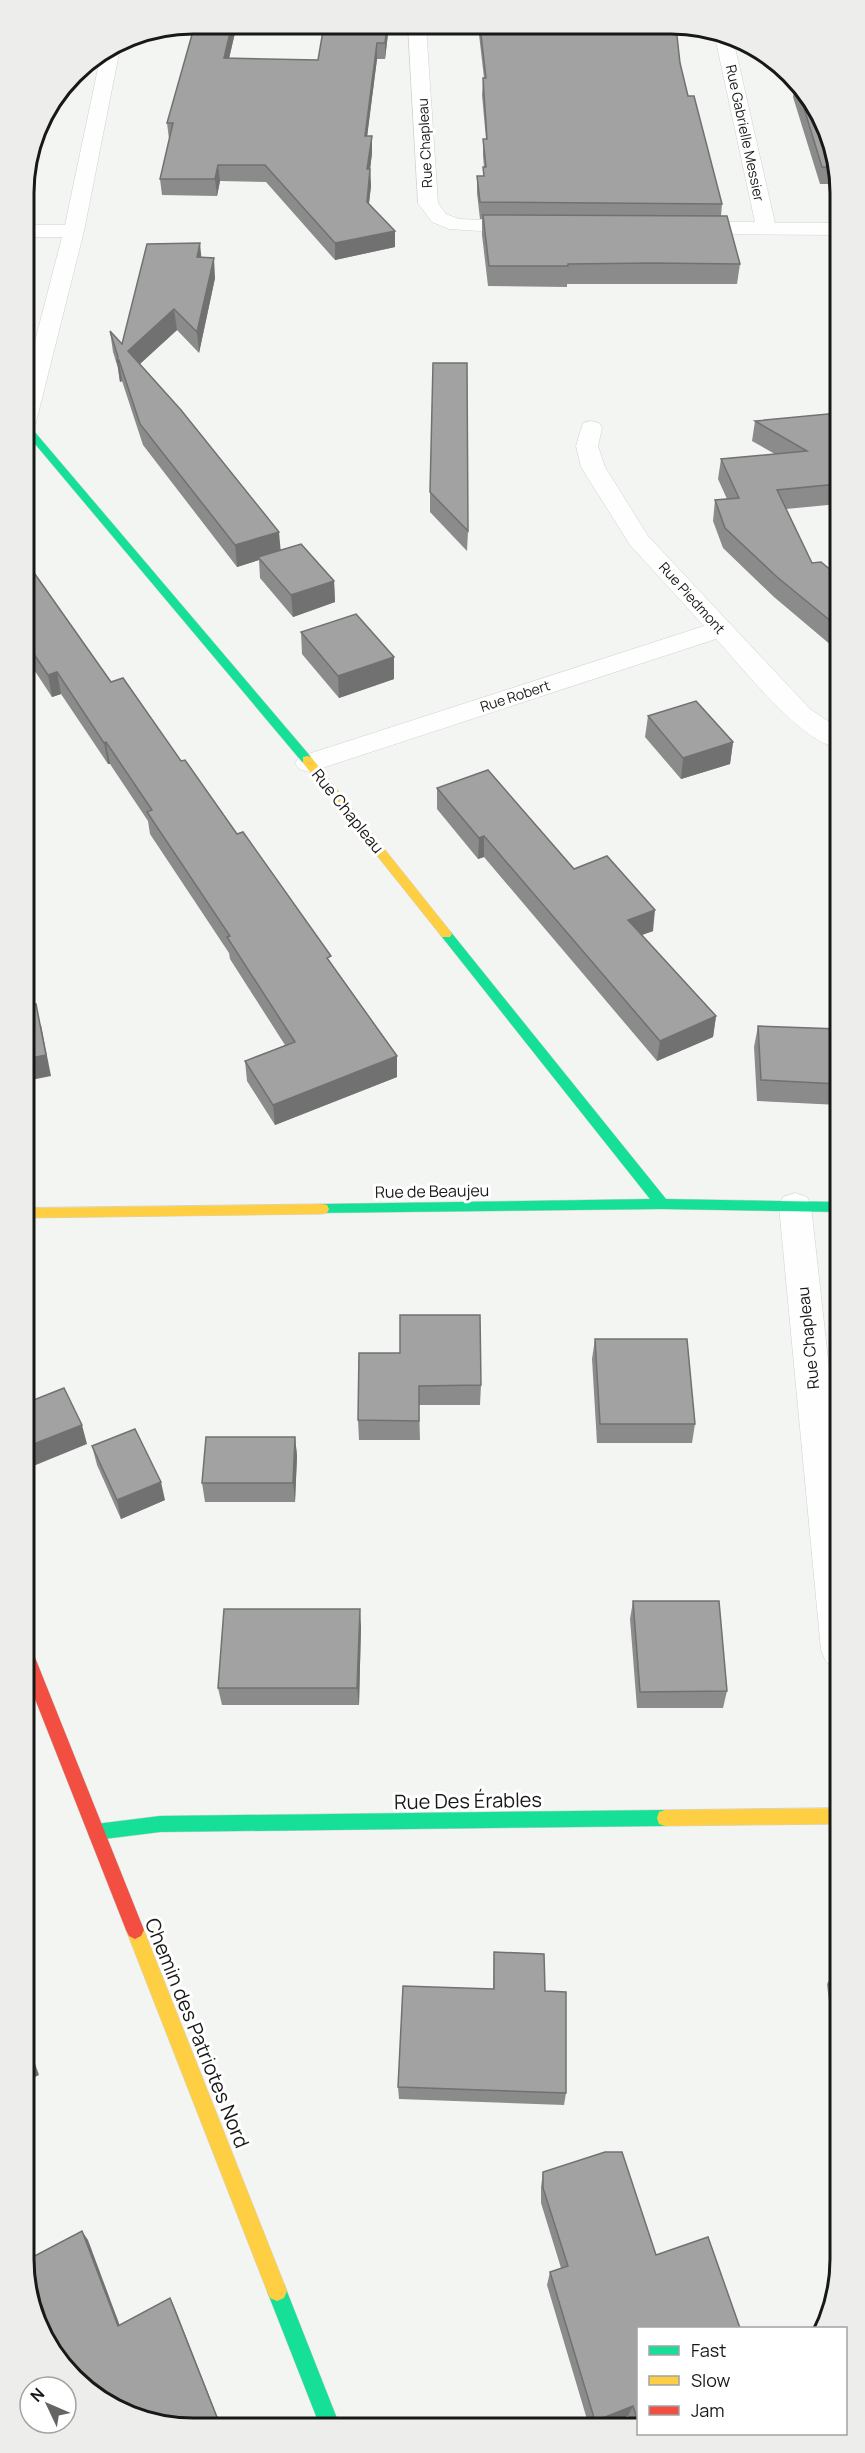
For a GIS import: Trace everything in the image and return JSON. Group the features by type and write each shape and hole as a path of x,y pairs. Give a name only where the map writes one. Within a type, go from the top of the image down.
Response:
{"street":[{"name":"Rue Chapleau","path":"419,35 428,203 439,218 456,225 547,228"},
{"name":"Rue Gabrielle Messier","path":"725,44 766,228"},
{"path":"35,383 74,231 109,59"},
{"path":"674,228 830,229"},
{"path":"35,231 74,231"},
{"name":"Rue Piedmont","path":"591,428 587,446 593,466 639,540 801,715 830,735"},
{"name":"Rue Chapleau","path":"35,438 309,763 662,1204"},
{"name":"Rue Robert","path":"309,763 720,629"},
{"name":"Rue de Beaujeu","path":"35,1213 662,1204 830,1207"},
{"name":"Rue Chapleau","path":"795,1206 830,1551"},
{"name":"Chemin des Patriotes Nord","path":"35,1678 327,2418"},
{"name":"Rue Des Érables","path":"96,1832 160,1824 830,1816"}],"building":[{"path":"192,35 229,35 224,58 318,60 322,35 386,35 385,43 377,43 365,136 372,136 367,169 370,169 367,202 395,231 335,243 265,165 218,165 215,179 160,179 173,123 167,123"},
{"path":"481,35 677,35 680,63 688,96 694,96 722,204 480,202 477,176 484,176 483,167 486,167 483,139 487,139 483,78 486,78"},
{"path":"803,105 822,143 828,167 822,167"},
{"path":"483,215 727,216 740,264 489,266"},
{"path":"200,243 197,257 214,258 197,332 174,309 128,351 181,410 279,532 235,545 140,424 119,360 117,361 118,357 110,331 122,344 147,244"},
{"path":"433,363 467,363 468,531 430,492"},
{"path":"830,414 830,485 777,490 812,563 821,562 830,569 830,620 777,577 725,528 715,500 739,498 721,459 807,451 755,421"},
{"path":"301,544 334,581 291,595 258,557"},
{"path":"35,574 111,682 123,678 181,761 185,760 237,834 243,832 331,956 327,958 397,1056 273,1105 245,1061 295,1042 227,937 230,936 147,812 152,810 57,672 48,675 35,656"},
{"path":"356,614 394,657 338,676 301,632"},
{"path":"696,701 733,742 683,758 648,716"},
{"path":"488,770 574,869 607,856 655,910 628,920 716,1016 660,1041 484,836 479,838 437,788"},
{"path":"35,1004 46,1055 35,1057"},
{"path":"758,1026 830,1029 830,1084 761,1080"},
{"path":"400,1315 480,1315 481,1385 419,1386 419,1421 358,1420 359,1353 400,1353"},
{"path":"595,1339 687,1339 695,1424 600,1424"},
{"path":"64,1388 82,1425 35,1443 35,1399"},
{"path":"135,1429 161,1482 117,1500 92,1446"},
{"path":"206,1437 295,1437 293,1483 202,1483"},
{"path":"633,1601 719,1601 727,1691 640,1692"},
{"path":"224,1609 360,1609 357,1688 218,1688"},
{"path":"494,1952 544,1954 545,1991 566,1992 566,2093 398,2087 403,1986 494,1989"},
{"path":"605,2152 622,2152 656,2255 708,2237 740,2327 637,2327 637,2418 633,2406 603,2418 594,2418 550,2272 568,2266 543,2188 543,2172"},
{"path":"82,2231 118,2326 170,2298 217,2418 173,2417 143,2410 123,2402 97,2386 67,2356 56,2339 40,2301 35,2256"}],"traffic: fast":[{"path":"35,438 307,760"},
{"path":"446,934 662,1204"},
{"path":"322,1209 662,1204 830,1207"},
{"path":"96,1832 160,1824 665,1818"},
{"path":"277,2291 327,2418"}],"traffic: slow":[{"path":"307,760 446,934"},
{"path":"35,1213 322,1209"},
{"path":"665,1818 830,1816"},
{"path":"135,1930 277,2291"}],"traffic: jam":[{"path":"35,1678 135,1930"}]}
